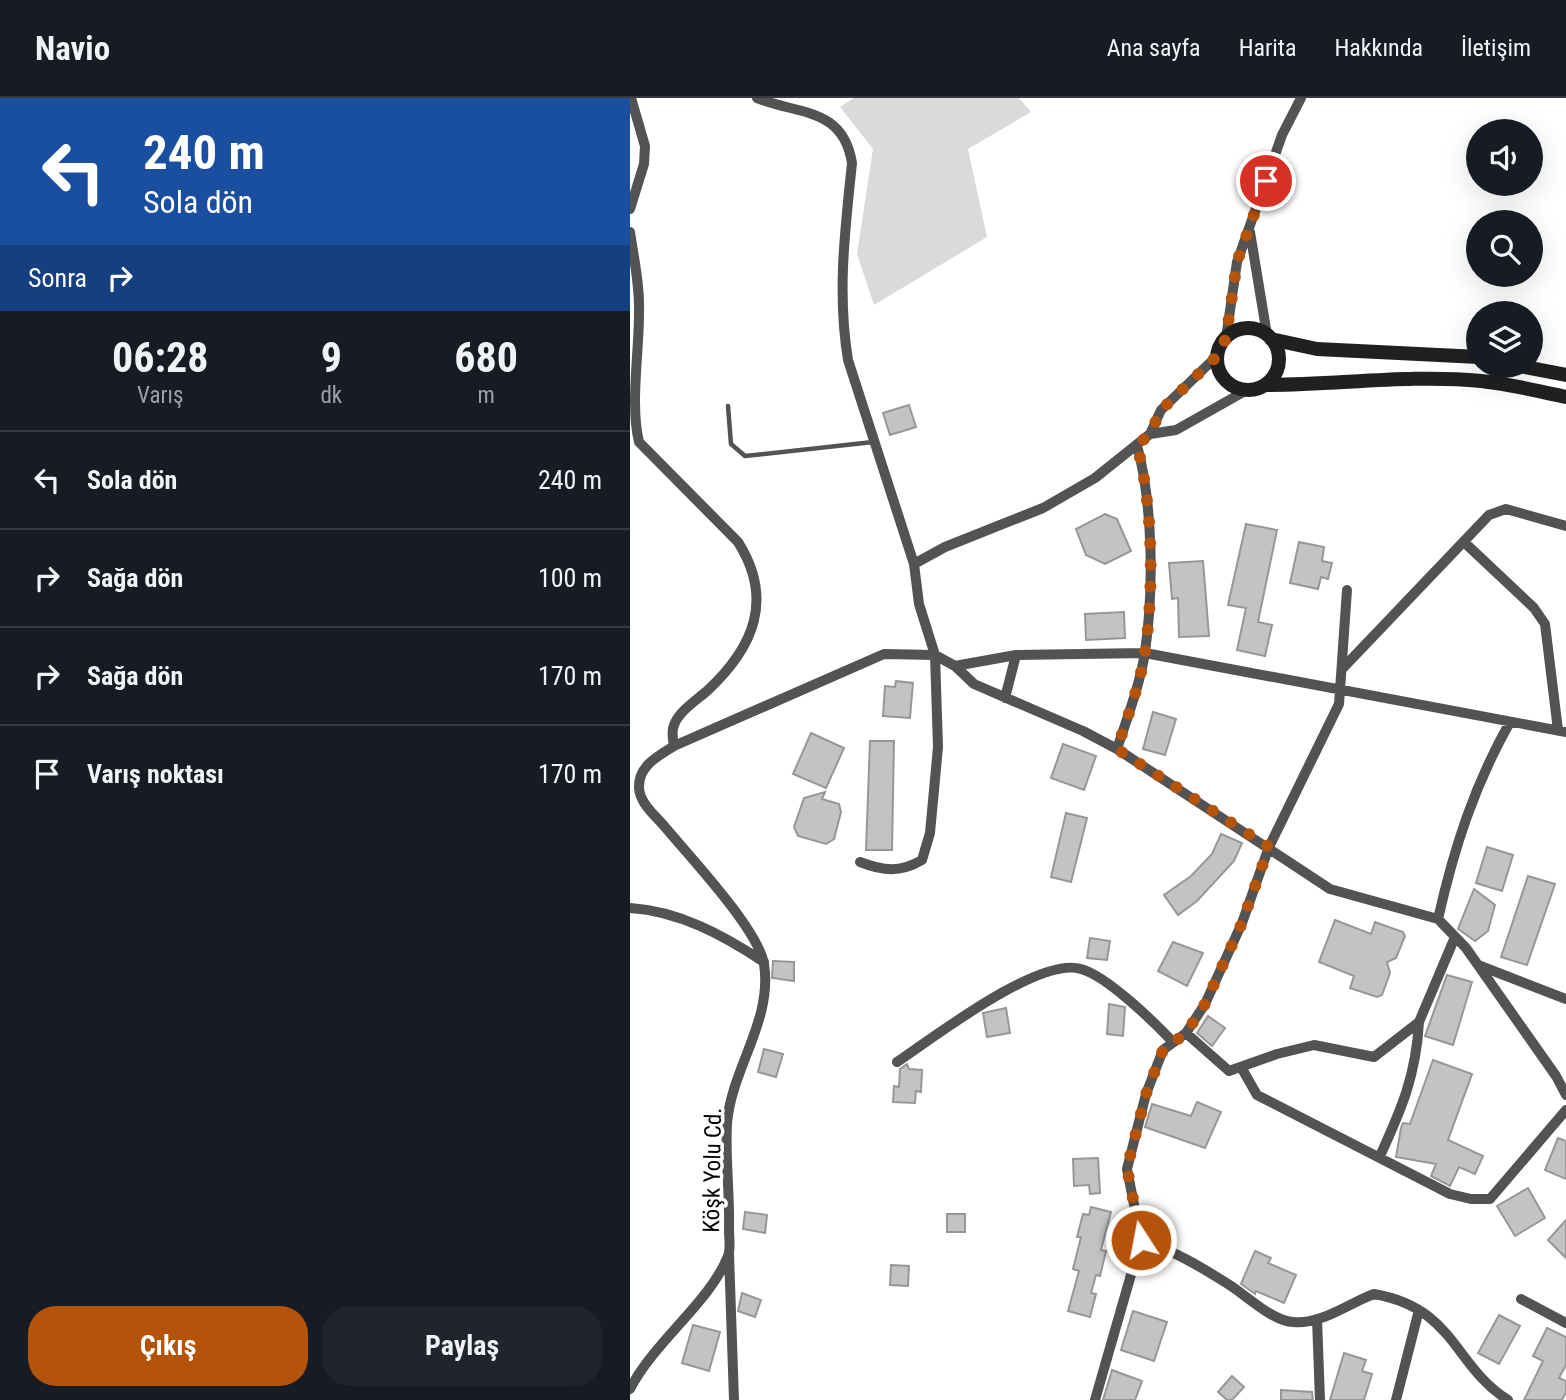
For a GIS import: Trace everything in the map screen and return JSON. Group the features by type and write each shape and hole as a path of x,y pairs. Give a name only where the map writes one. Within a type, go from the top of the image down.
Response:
{"street":[{"path":"630,209 645,155 642,130 631,98"},
{"path":"757,98 831,122 849,146 852,163 841,270 843,328 848,359 914,564 919,604 935,655 938,747 930,833 922,860 908,868 890,871 860,862"},
{"path":"914,564 945,547 1043,508 1095,478 1150,434 1161,410 1217,356 1226,338 1237,262 1282,135 1301,98"},
{"path":"1249,226 1269,337 1278,350 1279,363 1275,375 1266,385"},
{"path":"630,232 639,313 631,405 633,430 639,442 738,542 749,560 757,595 755,615 743,648 723,676 677,718 673,728 674,746 884,654 935,655 955,666 974,684 1083,731 1117,749 1269,847 1330,890 1438,919 1477,965 1556,1076 1566,1095"},
{"path":"1226,338 1242,329 1255,329 1269,337 1317,349 1466,356"},
{"path":"1217,356 1225,380 1235,387 1247,390"},
{"path":"1543,370 1566,375"},
{"path":"1150,434 1176,430 1247,390 1266,385 1403,379 1482,381 1566,397"},
{"path":"1117,749 1145,653 1149,601 1146,479 1137,445"},
{"path":"1343,668 1489,515 1506,509 1566,526"},
{"path":"955,666 1016,656 1145,653 1562,732 1545,624 1534,608 1465,543"},
{"path":"1095,1400 1141,1240 1127,1168 1146,1094 1163,1050 1186,1033 1223,965 1269,847 1339,704 1347,590"},
{"path":"1005,698 1016,656"},
{"path":"1438,919 1452,859 1483,770 1510,722"},
{"name":"Köşk Yolu Cd.","path":"630,1389 672,1330 713,1282 729,1254 727,1125 734,1093 763,1002 764,962 755,941 714,885 641,799 640,779 644,769 674,746"},
{"path":"630,908 681,918 730,940 764,962"},
{"path":"1380,1156 1403,1105 1417,1060 1419,1022 1455,937"},
{"path":"1477,965 1566,999"},
{"path":"897,1062 983,1002 1054,969 1081,968 1150,1018 1173,1042"},
{"path":"1186,1033 1229,1071 1314,1045 1374,1057 1419,1022"},
{"path":"1241,1067 1258,1095 1450,1194 1471,1199 1490,1199 1566,1110"},
{"path":"1141,1240 1230,1284 1253,1303 1291,1323 1317,1320 1374,1294 1419,1310 1441,1325 1478,1373 1507,1400"},
{"path":"729,1254 734,1400"},
{"path":"1521,1299 1566,1323"},
{"path":"1396,1400 1419,1310"},
{"path":"1317,1320 1320,1400"}],"lane":[{"path":"728,406 731,444 745,456 874,442"}],"shaded area":[{"path":"854,98 1019,98 1031,112 968,149 987,237 874,305 857,254 873,149 840,107"}],"building":[{"path":"909,405 916,427 890,435 883,413"},
{"path":"1105,514 1117,519 1131,551 1105,564 1086,555 1076,529"},
{"path":"1246,524 1277,530 1258,622 1272,625 1265,656 1237,650 1246,608 1228,605"},
{"path":"1299,542 1324,547 1322,561 1332,563 1328,579 1321,577 1318,589 1290,583"},
{"path":"1203,561 1209,636 1179,637 1178,598 1172,599 1169,563"},
{"path":"1124,612 1125,638 1086,640 1085,614"},
{"path":"896,681 913,683 910,718 883,716 885,686 895,687"},
{"path":"1153,712 1176,719 1165,755 1143,749"},
{"path":"811,733 844,748 826,788 793,774"},
{"path":"870,741 894,741 892,850 866,850"},
{"path":"1063,744 1096,756 1084,790 1051,778"},
{"path":"825,792 822,799 839,804 841,812 834,839 826,844 798,836 794,827 804,798"},
{"path":"1066,813 1087,818 1071,882 1051,877"},
{"path":"1221,834 1242,843 1234,861 1197,901 1178,915 1164,895 1191,876 1212,854"},
{"path":"1487,847 1513,855 1502,891 1476,883"},
{"path":"1528,876 1555,884 1527,965 1501,957"},
{"path":"1474,889 1495,905 1488,931 1475,941 1458,929"},
{"path":"1335,920 1371,934 1375,922 1403,932 1405,936 1396,958 1387,962 1390,973 1382,995 1377,997 1350,988 1354,976 1319,962"},
{"path":"1090,938 1110,941 1107,960 1087,958"},
{"path":"1173,942 1203,953 1187,986 1158,971"},
{"path":"773,961 794,962 794,981 772,978"},
{"path":"1447,975 1472,982 1453,1045 1425,1036"},
{"path":"1109,1004 1125,1007 1123,1036 1107,1034"},
{"path":"1006,1008 1010,1033 987,1037 983,1013"},
{"path":"1208,1016 1225,1028 1212,1046 1197,1033"},
{"path":"764,1049 783,1054 776,1077 758,1072"},
{"path":"1433,1060 1472,1074 1448,1140 1483,1156 1475,1174 1459,1167 1450,1186 1431,1176 1436,1164 1396,1157 1401,1128 1403,1123 1410,1124"},
{"path":"907,1064 909,1069 922,1070 921,1092 916,1091 915,1103 893,1102 894,1086 899,1087 900,1069"},
{"path":"1197,1102 1221,1112 1205,1148 1145,1127 1152,1104 1191,1116"},
{"path":"1558,1138 1566,1141 1566,1179 1545,1170"},
{"path":"1098,1158 1100,1193 1090,1194 1089,1185 1074,1186 1073,1159"},
{"path":"1528,1188 1545,1218 1515,1236 1497,1206"},
{"path":"1091,1207 1111,1212 1101,1250 1106,1251 1100,1276 1096,1275 1091,1293 1096,1294 1090,1317 1068,1311 1079,1271 1073,1269 1081,1237 1077,1237 1083,1214 1089,1215"},
{"path":"745,1212 767,1215 765,1233 743,1229"},
{"path":"947,1214 965,1214 965,1232 947,1232"},
{"path":"1566,1220 1566,1258 1548,1240"},
{"path":"1255,1251 1271,1258 1268,1263 1296,1275 1284,1303 1256,1291 1255,1294 1241,1284"},
{"path":"891,1265 909,1266 908,1286 890,1285"},
{"path":"742,1293 761,1300 755,1317 738,1311"},
{"path":"1133,1311 1167,1322 1154,1361 1121,1350"},
{"path":"1499,1315 1520,1326 1499,1364 1478,1353"},
{"path":"693,1325 720,1332 709,1371 682,1363"},
{"path":"1547,1328 1566,1337 1566,1365 1559,1378 1566,1381 1566,1392 1562,1400 1524,1400 1543,1361 1533,1356"},
{"path":"1344,1353 1366,1360 1362,1371 1372,1374 1364,1400 1330,1400"},
{"path":"1112,1370 1142,1381 1135,1400 1103,1400"},
{"path":"1232,1376 1244,1387 1232,1400 1227,1400 1218,1392"},
{"path":"1281,1390 1312,1392 1313,1400 1281,1400"}],"route":[{"path":"1141,1240 1127,1168 1146,1094 1163,1050 1186,1033 1205,1004 1242,923 1269,847 1117,749 1145,653 1149,601 1146,479 1137,445 1150,434 1161,410 1217,356 1226,338 1237,262 1266,181"}]}
